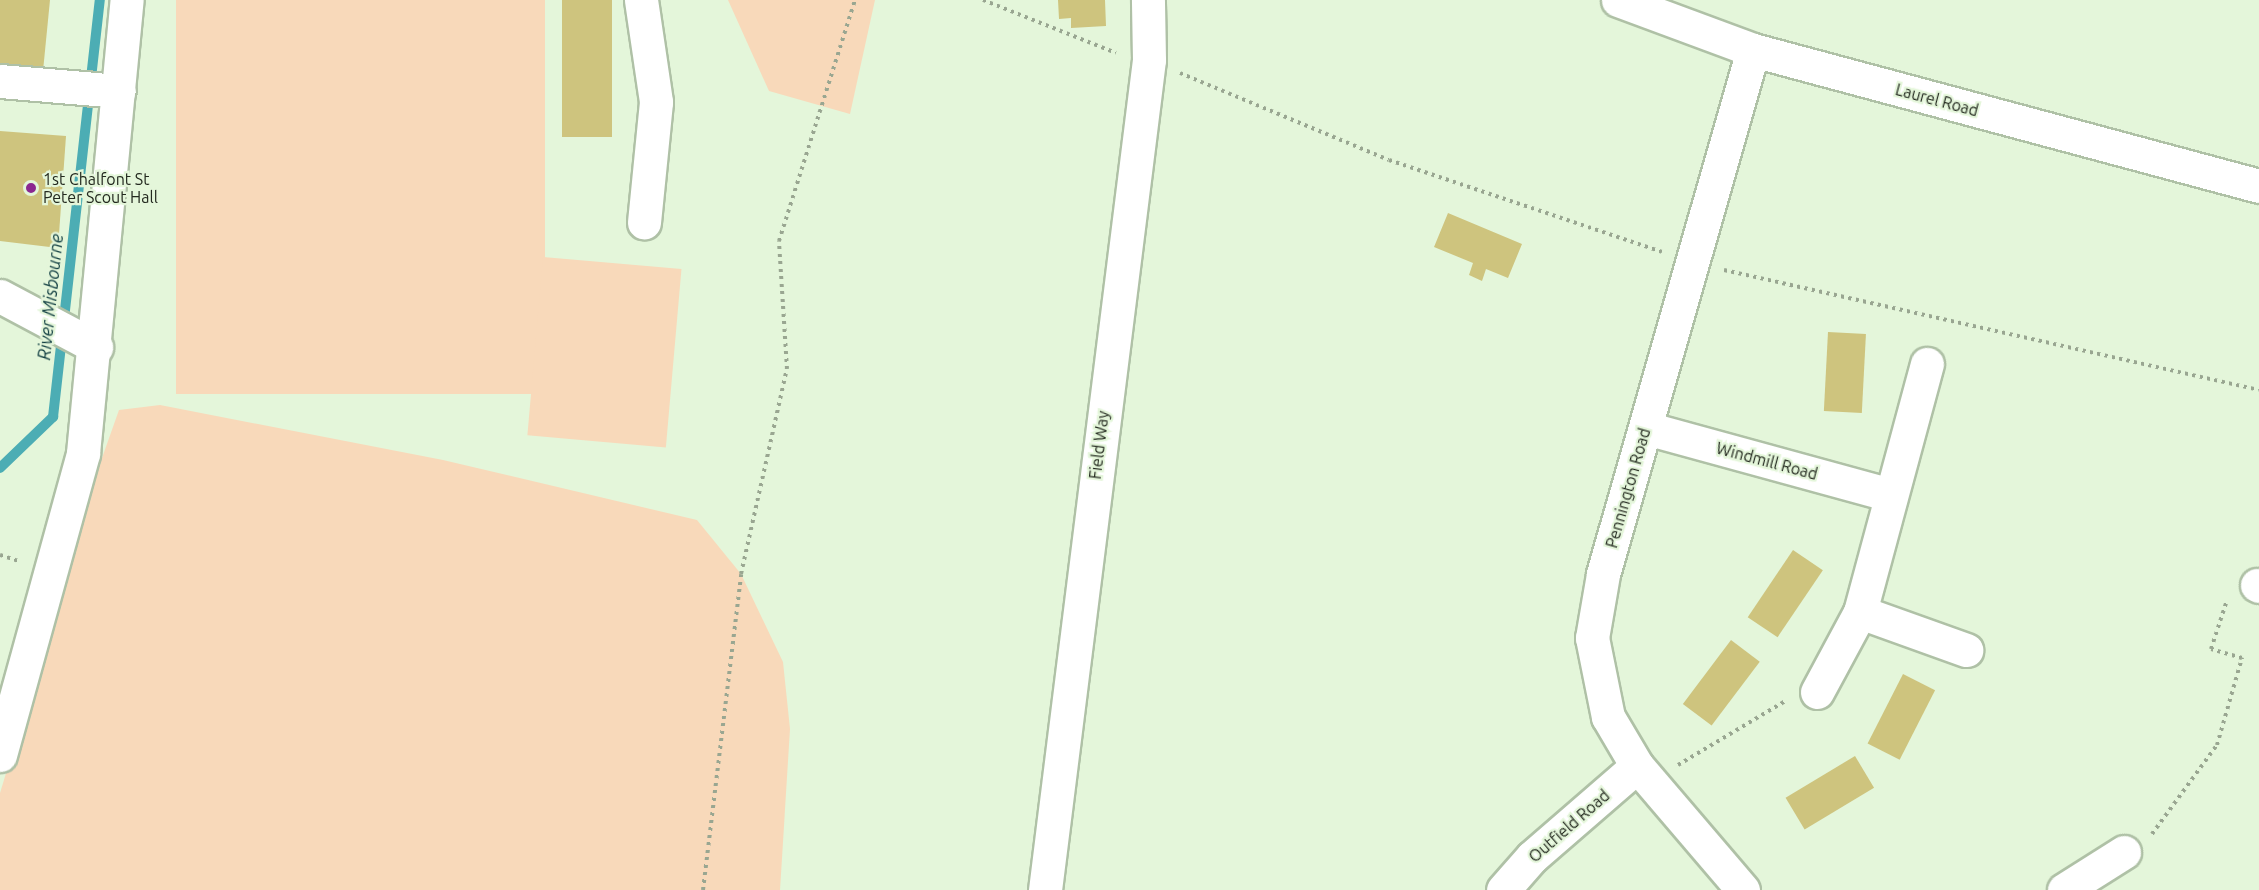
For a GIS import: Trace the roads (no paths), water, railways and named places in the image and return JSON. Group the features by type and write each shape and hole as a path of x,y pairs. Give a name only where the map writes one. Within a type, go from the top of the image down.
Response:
{"street":[{"path":"0,756 70,511 74,336 98,88 127,0"},
{"path":"641,0 656,102 644,222"},
{"name":"Field Way","path":"1045,890 1149,60 1148,0"},
{"name":"Laurel Road","path":"1618,0 1753,50 2259,186"},
{"name":"Pennington Road","path":"1743,890 1644,775 1608,717 1592,638 1603,574 1646,428 1690,260 1753,50"},
{"path":"0,81 98,88"},
{"path":"0,296 74,336"},
{"path":"1817,692 1860,612 1888,494 1927,364"},
{"name":"Windmill Road","path":"1646,428 1888,494"},
{"path":"1860,612 1966,650"},
{"name":"Outfield Road","path":"1503,890 1532,857 1644,775"},
{"path":"2064,890 2124,852"}],"waterway":[{"name":"River Misbourne","path":"0,468 53,417 100,0"}],"place":[{"name":"1st Chalfont St Peter Scout Hall","path":"31,188"}]}
